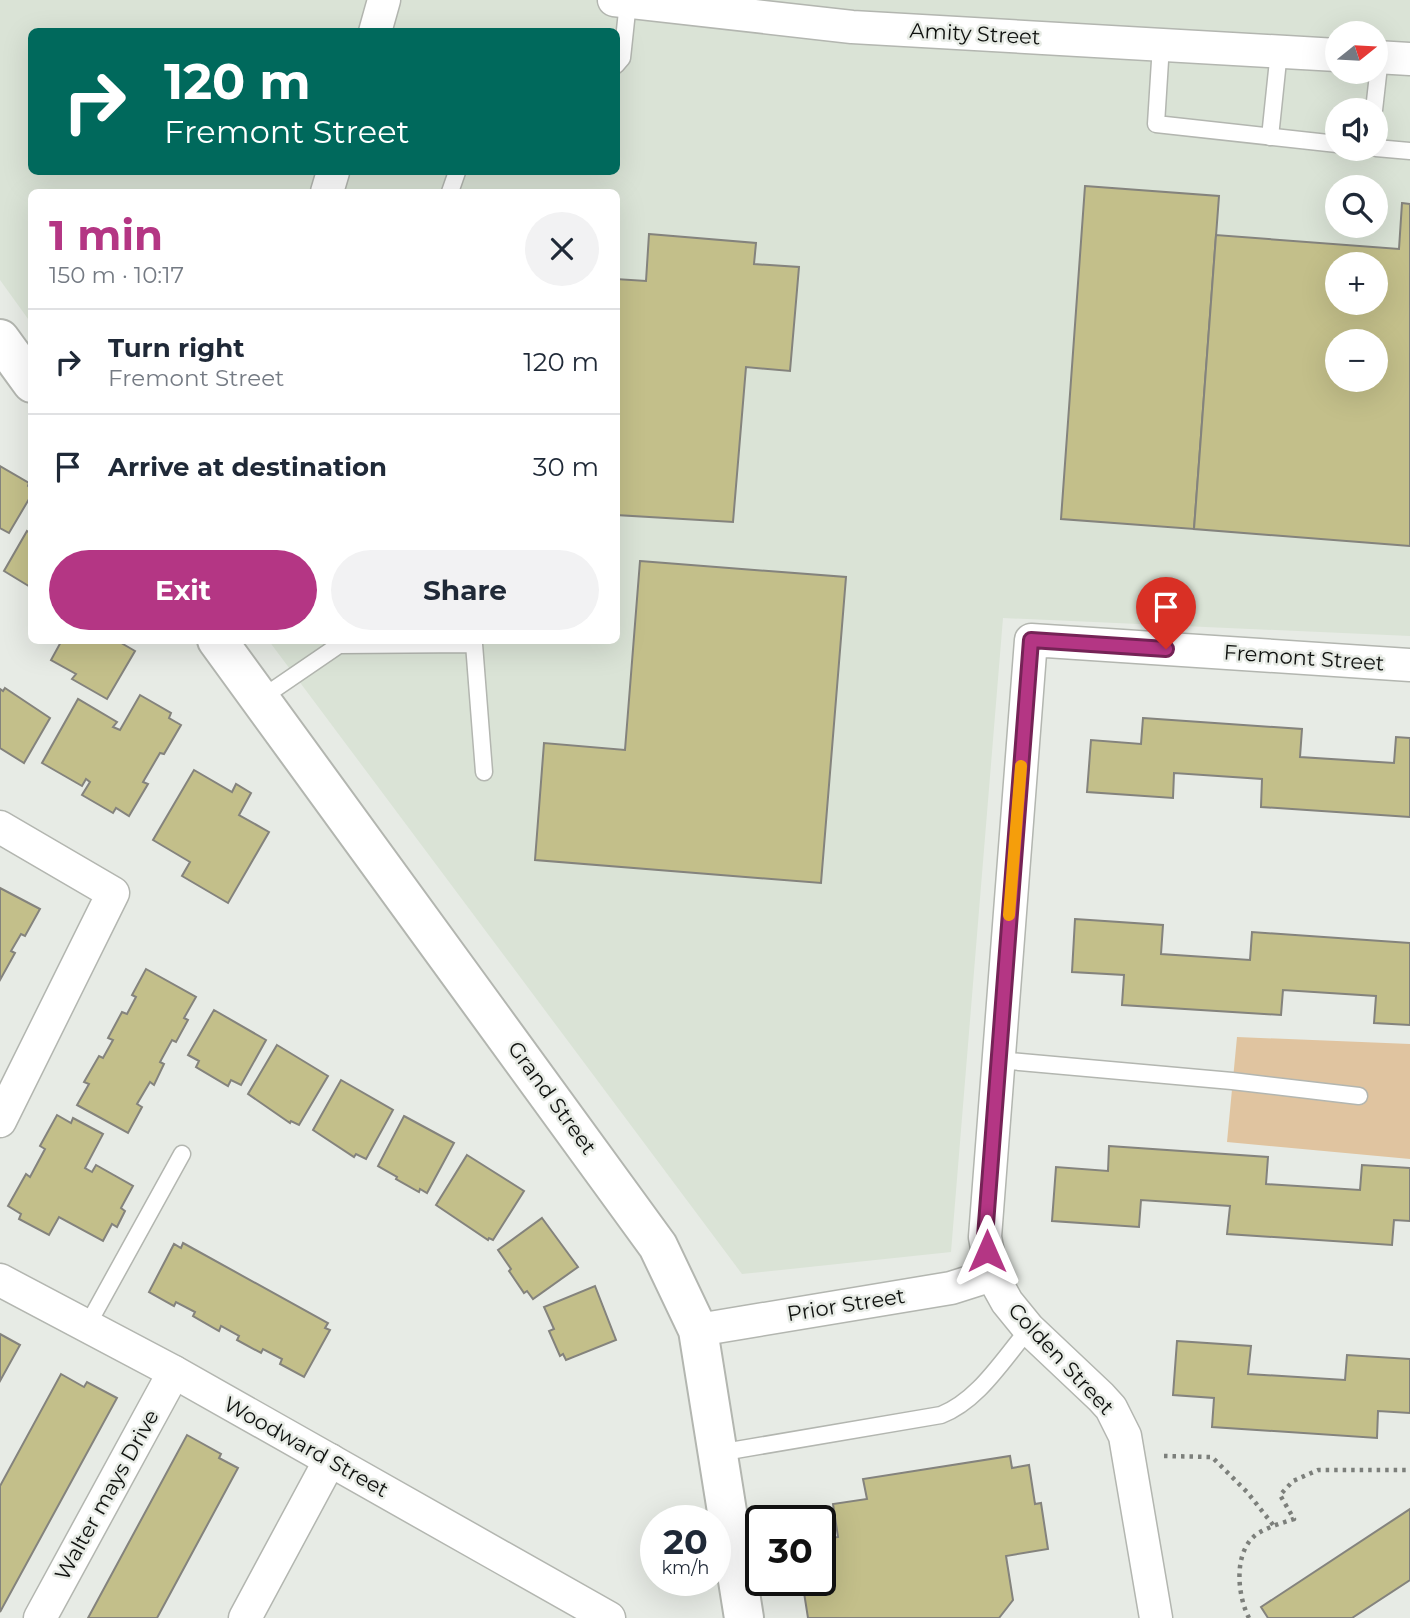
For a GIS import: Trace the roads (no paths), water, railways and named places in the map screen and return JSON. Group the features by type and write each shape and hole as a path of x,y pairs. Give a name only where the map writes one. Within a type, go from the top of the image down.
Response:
{"main road":[{"path":"0,339 28,378"},
{"name":"Grand Street","path":"220,644 658,1246 698,1330 744,1618"}],"street":[{"path":"376,28 384,0"},
{"name":"Amity Street","path":"621,1 852,27 1325,54"},
{"name":"Fremont Street","path":"1031,640 1410,665"},
{"name":"Colden Street","path":"1031,640 985,1237 992,1275 1007,1303 1029,1329 1111,1408 1125,1436 1156,1618"},
{"path":"0,827 113,893 0,1121"},
{"name":"Prior Street","path":"698,1330 951,1288 992,1275"},
{"name":"Woodward Street","path":"0,1280 174,1372 609,1618"},
{"name":"Walter mays Drive","path":"40,1618 174,1372"},
{"path":"245,1618 331,1460"}],"lane":[{"path":"620,60 621,1"},
{"path":"1161,45 1156,124 1325,143"},
{"path":"1270,136 1279,51"},
{"path":"1377,98 1389,58"},
{"path":"1388,149 1410,151"},
{"path":"260,699 339,645 474,644 484,772"},
{"path":"998,1060 1232,1081 1359,1096"},
{"path":"87,1326 182,1154"},
{"path":"718,1453 925,1419 957,1409 972,1396 1029,1329"}]}
